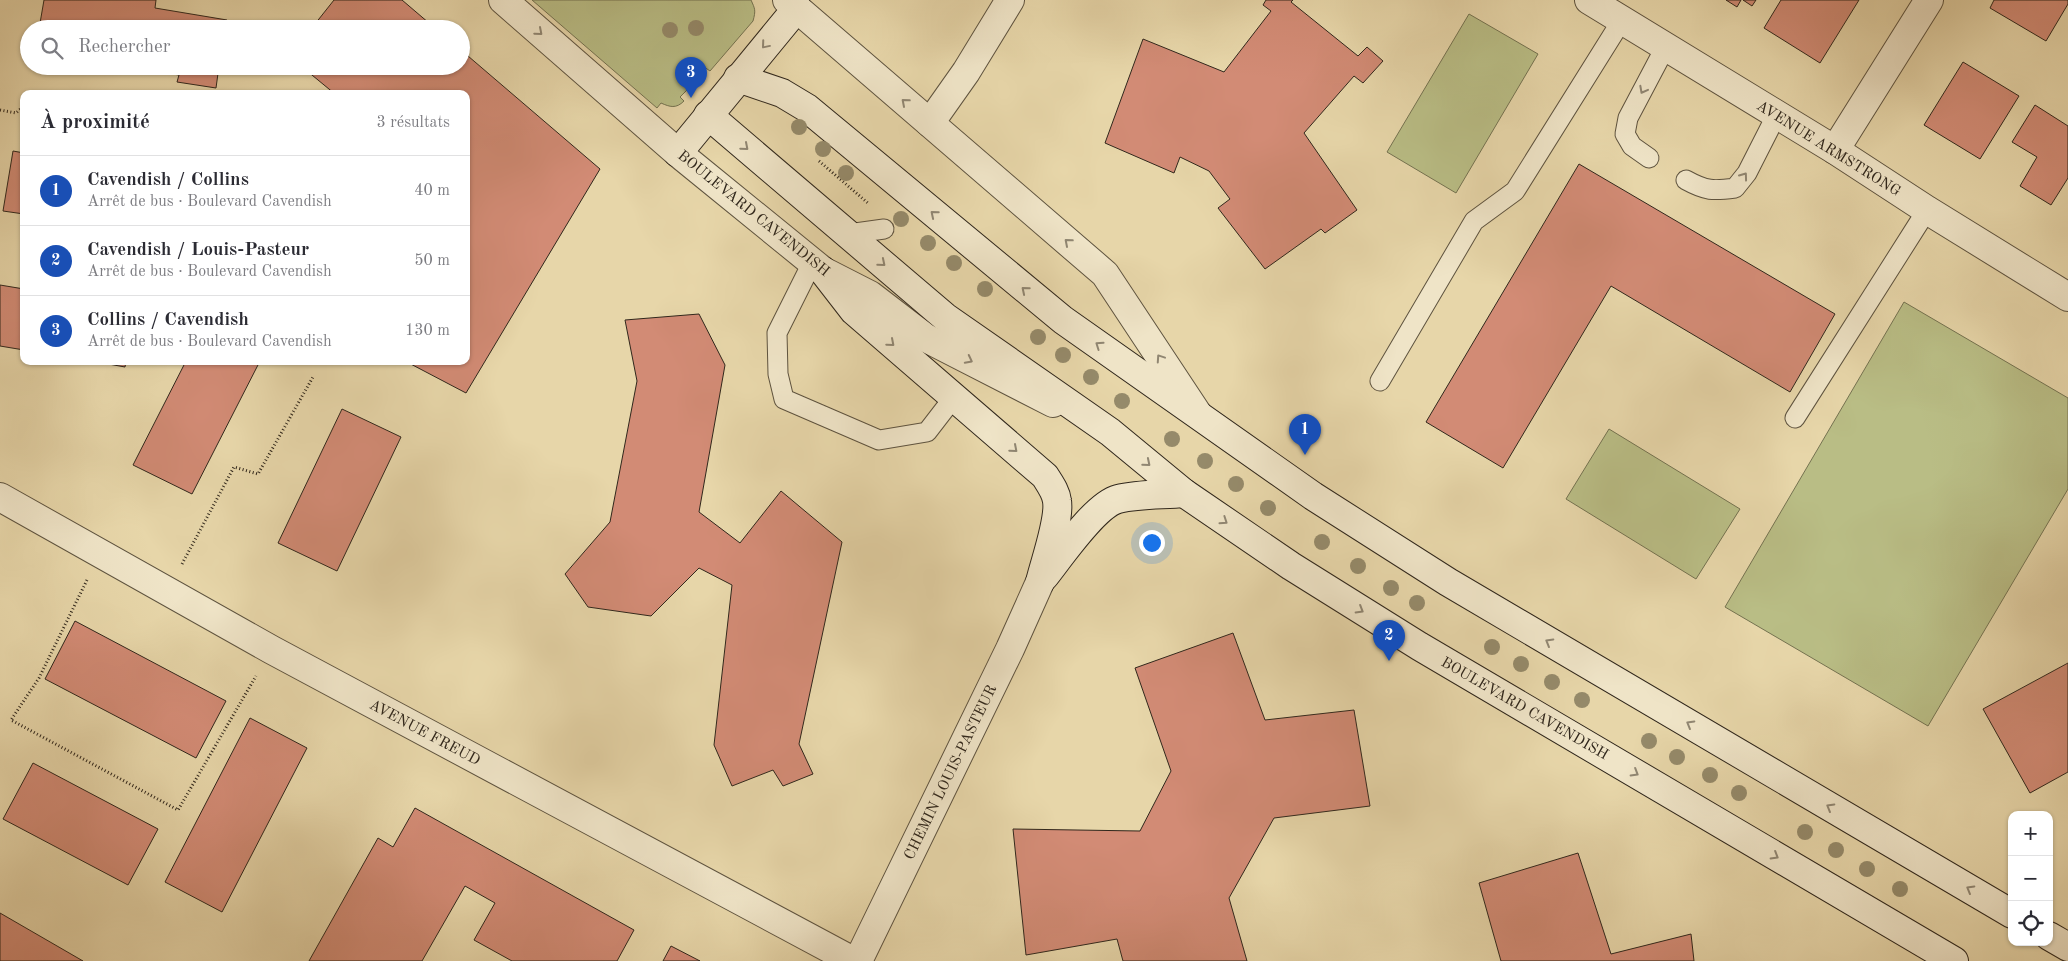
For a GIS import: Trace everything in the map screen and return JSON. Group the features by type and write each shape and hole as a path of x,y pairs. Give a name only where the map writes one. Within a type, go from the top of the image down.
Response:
{"main road":[{"name":"BOULEVARD CAVENDISH","path":"502,0 678,153 818,267 870,295 926,338 1110,432"},
{"path":"930,122 966,72 1010,0"},
{"name":"AVENUE ARMSTRONG","path":"1589,0 1777,114 2068,297"},
{"path":"1835,150 1929,0"},
{"path":"678,153 738,78 792,4 1105,274 1197,413"},
{"path":"738,78 782,93 807,108 1063,320 1313,496 1448,582 2008,912"},
{"name":"BOULEVARD CAVENDISH","path":"708,116 945,317 1110,432 1184,493 1356,608 1954,961"},
{"path":"818,267 854,311 1037,468 1052,487 1057,501 1056,515 1040,582"},
{"path":"1040,582 1089,521 1104,506 1117,499 1184,493"},
{"name":"AVENUE FREUD","path":"0,497 272,650 853,961"},
{"name":"CHEMIN LOUIS-PASTEUR","path":"858,961 1010,649 1040,582"},
{"path":"2053,938 2068,947"}],"lane":[{"path":"1380,381 1474,221 1515,191 1622,20"},
{"path":"1649,158 1632,146 1625,134 1628,118 1666,46"},
{"path":"1686,180 1701,189 1715,191 1735,188 1748,172 1777,114"},
{"path":"1795,418 1927,210"},
{"path":"848,234 884,228"},
{"path":"818,267 777,333 778,374 784,399 879,440 926,432 954,397"}],"path":[{"path":"0,110 16,113 20,110"},
{"path":"816,159 874,209"},
{"path":"168,591 234,467 258,474 313,377"},
{"path":"101,554 39,678 11,720 178,810 272,650"}],"green space":[{"path":"532,0 751,0 755,12 753,21 710,71 700,64 689,77 694,83 680,97 684,101 673,106 661,103 657,108"},
{"path":"1469,14 1538,54 1456,193 1387,152"},
{"path":"1904,302 2068,398 2068,489 1928,726 1725,607"},
{"path":"1609,429 1740,509 1696,579 1566,499"}],"building":[{"path":"44,0 156,0 155,8 227,20 41,20"},
{"path":"334,0 402,0 425,20 318,20"},
{"path":"1266,0 1293,0 1291,2 1358,56 1367,47 1383,61 1363,83 1354,76 1304,133 1357,210 1325,233 1321,229 1265,269 1218,208 1230,199 1209,171 1180,157 1174,173 1105,143 1143,39 1224,72 1271,11 1263,5"},
{"path":"1726,0 1741,0 1737,7"},
{"path":"1743,0 1756,0 1752,6"},
{"path":"1781,0 1859,0 1820,63 1764,28"},
{"path":"1994,0 2068,0 2068,4 2046,41 1990,8"},
{"path":"470,58 600,169 466,393 413,365 470,365 470,90 330,90 312,75 470,75"},
{"path":"1963,62 2019,96 1980,159 1924,125"},
{"path":"179,75 218,75 216,88 177,82"},
{"path":"2035,105 2068,126 2068,178 2051,205 2020,186 2037,157 2012,142"},
{"path":"13,151 20,152 20,213 3,211"},
{"path":"1579,164 1835,314 1790,392 1611,286 1503,468 1426,422"},
{"path":"0,285 20,288 20,349 0,346"},
{"path":"699,314 725,365 699,512 740,543 781,491 842,542 799,744 813,774 783,786 773,770 732,786 714,745 732,585 699,568 651,616 588,607 565,574 610,522 637,381 625,320"},
{"path":"184,365 258,365 192,494 133,465"},
{"path":"342,409 401,437 337,571 278,543"},
{"path":"75,621 226,701 196,758 45,679"},
{"path":"1233,633 1265,720 1354,710 1370,806 1274,818 1229,898 1247,961 1123,961 1117,939 1026,955 1013,829 1140,831 1171,771 1135,668"},
{"path":"2068,663 2068,772 2030,793 1983,709"},
{"path":"250,718 307,748 222,912 165,882"},
{"path":"33,763 158,829 128,885 3,819"},
{"path":"415,808 634,930 617,961 512,961 474,940 495,903 465,886 422,961 309,961 378,838 393,847"},
{"path":"1578,853 1611,954 1691,934 1694,961 1501,961 1479,883"},
{"path":"0,913 83,961 0,961"},
{"path":"671,946 700,961 663,961"}],"place":[{"name":"Collins / Cavendish","path":"691,98"},
{"name":"Cavendish / Collins","path":"1305,455"},
{"name":"Cavendish / Louis-Pasteur","path":"1389,661"}]}
